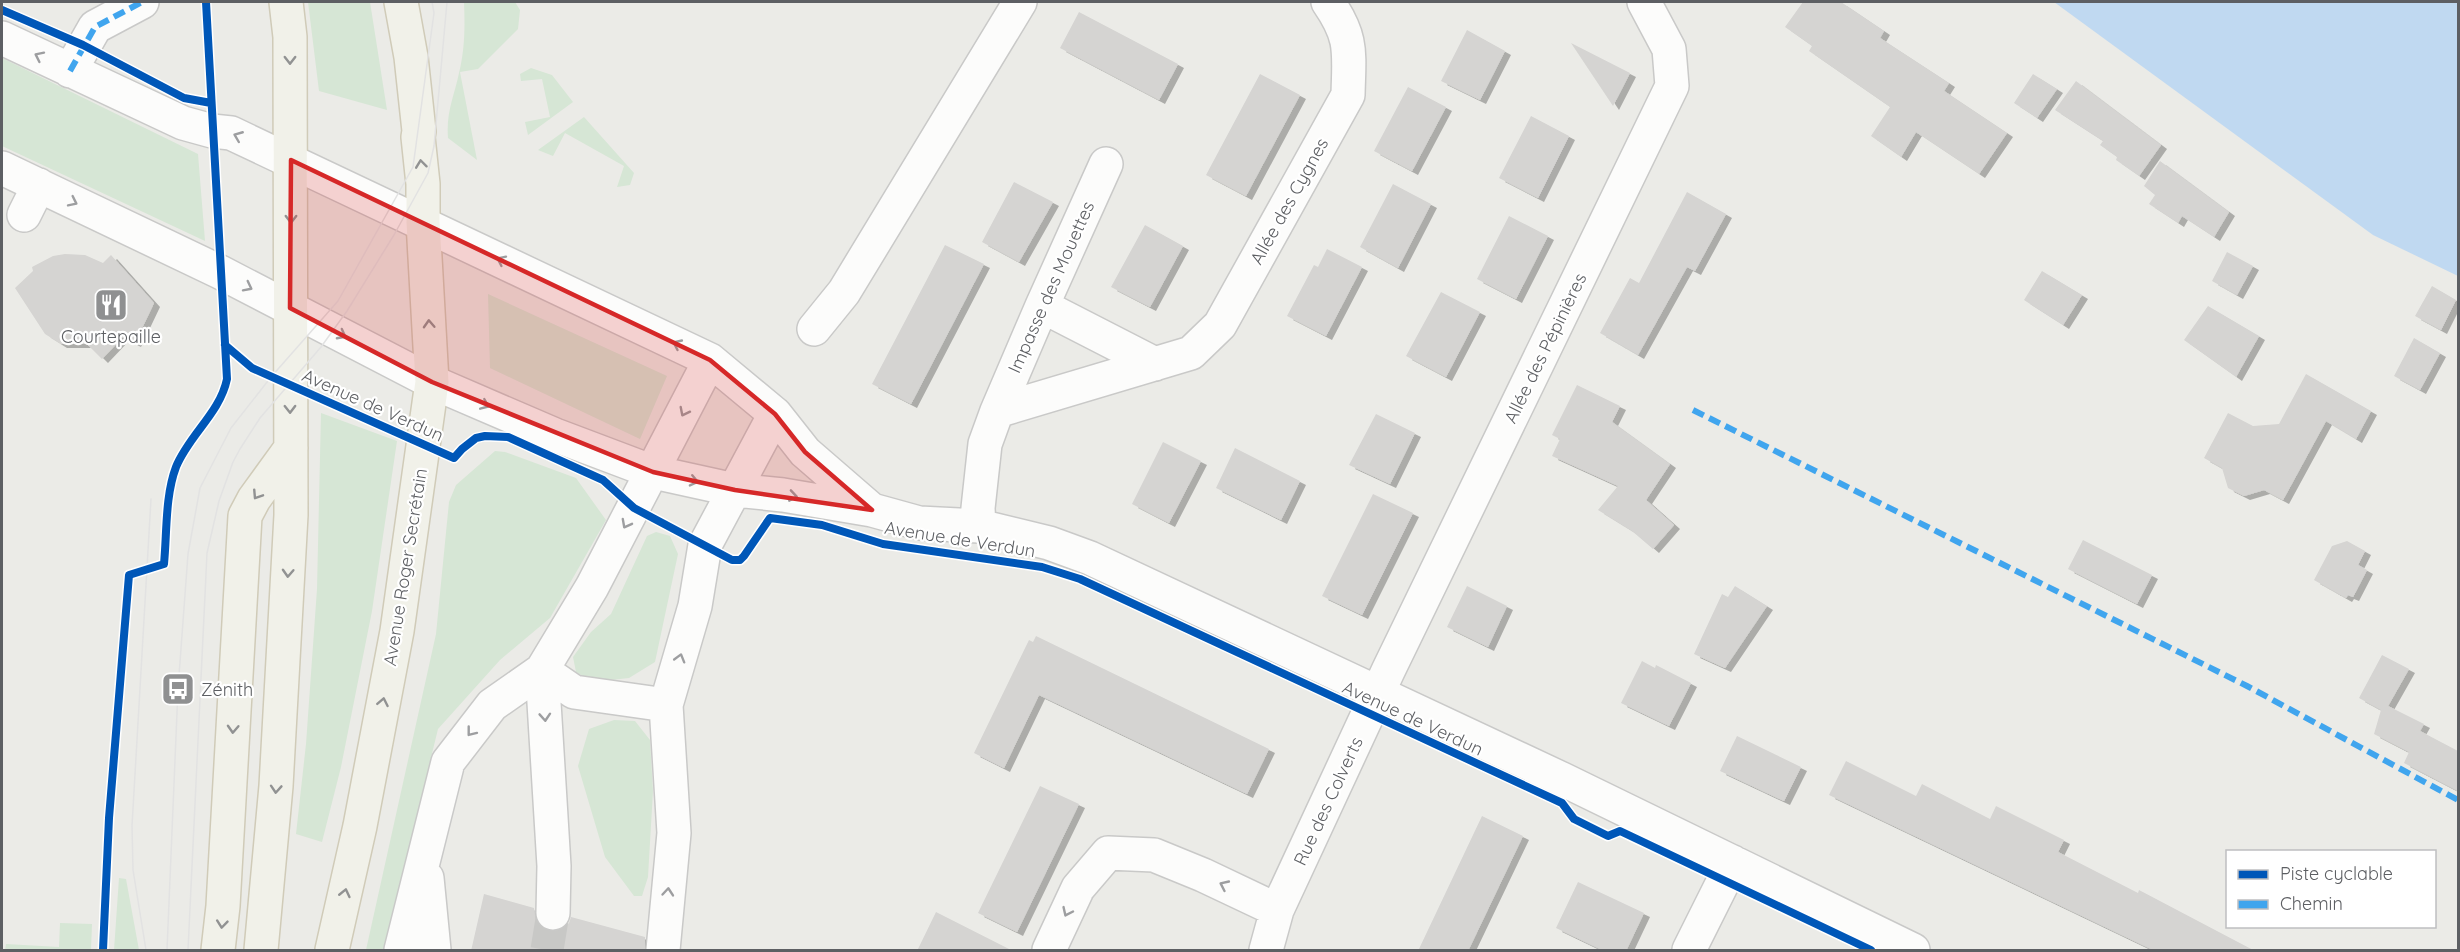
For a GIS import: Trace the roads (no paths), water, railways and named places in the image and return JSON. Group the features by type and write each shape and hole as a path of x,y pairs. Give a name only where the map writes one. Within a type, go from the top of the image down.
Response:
{"main road":[{"path":"261,951 276,786 291,515 290,37 286,2"},
{"name":"Avenue Roger Secrétain","path":"332,951 360,826 397,631 432,382 419,131 411,57 401,2"},
{"path":"218,951 223,906 245,516 254,499 291,448"}],"street":[{"path":"70,71 94,27 142,2"},
{"path":"814,329 844,292 1020,2"},
{"name":"Allée des Cygnes","path":"997,411 1191,353 1220,325 1348,95 1350,51 1343,24 1328,2"},
{"name":"Allée des Pépinières","path":"1379,693 1672,86 1669,49 1644,2"},
{"name":"Avenue de Verdun","path":"2,38 183,123 212,131 231,133 291,160 710,360 776,414 805,452 872,510"},
{"name":"Impasse des Mouettes","path":"997,411 1107,164"},
{"name":"Avenue de Verdun","path":"2,168 220,272 432,382 555,435 653,472 735,490 783,495 872,510 920,523 979,526 1049,543 1090,558 1733,862 1913,951"},
{"path":"24,215 39,185"},
{"path":"1042,306 1155,364"},
{"path":"401,951 448,762 492,705 542,670 592,587 710,360"},
{"path":"979,526 978,508 985,444 997,411"},
{"path":"663,951 674,833 666,705 694,606 705,545 776,414"},
{"path":"542,670 574,692 666,705"},
{"path":"542,670 554,866 553,912"},
{"name":"Rue des Colverts","path":"1266,951 1277,910 1379,693"},
{"path":"424,852 434,951"},
{"path":"1049,951 1078,888 1108,853 1154,855 1277,910"},
{"path":"1689,951 1733,862"}],"water":[{"path":"2054,2 2458,2 2458,276 2373,235"}],"tunnel":[{"path":"547,950 553,913"}],"tram line":[{"path":"167,950 178,689 188,554 200,488 231,428 271,377 338,301 413,167 434,13 432,2"},
{"path":"188,950 207,553 219,501 240,449 260,418 321,347 347,311 394,235 428,173 434,146 447,2"},
{"path":"146,950 133,870 132,826 151,499"}],"place":[{"name":"Courtepaille","path":"111,305"},
{"name":"Zénith","path":"178,689"}]}
